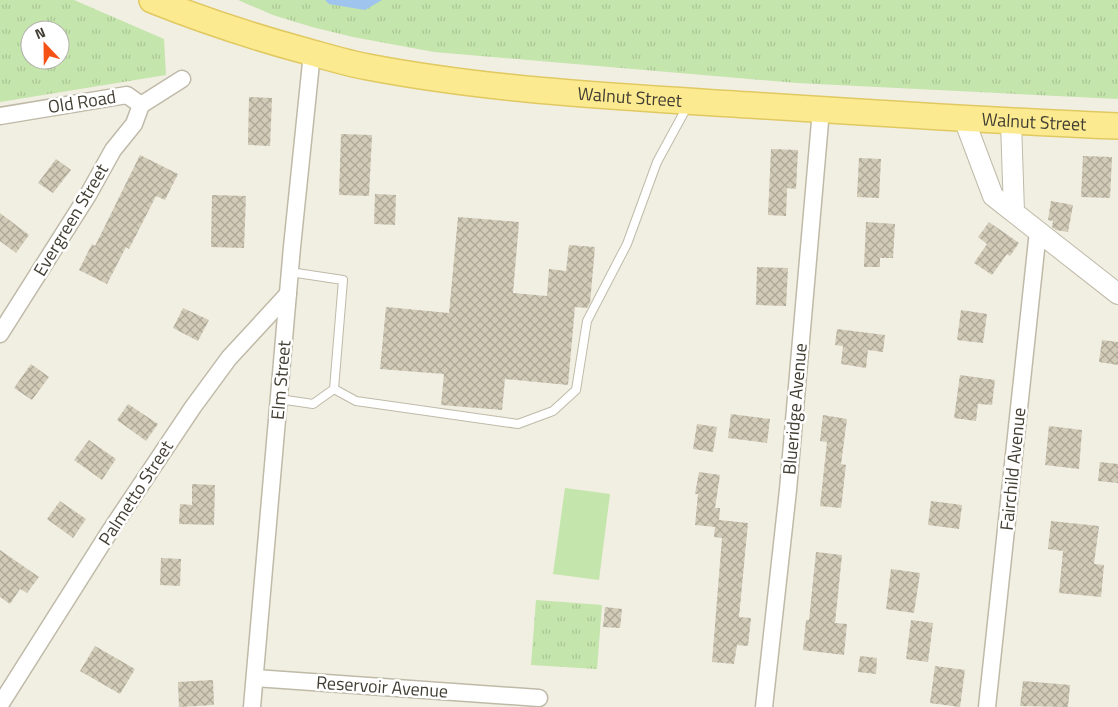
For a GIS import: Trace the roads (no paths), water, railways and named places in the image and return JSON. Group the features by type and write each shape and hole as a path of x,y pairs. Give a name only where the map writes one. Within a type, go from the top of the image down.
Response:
{"main road":[{"name":"Walnut Street","path":"152,0 222,27 312,53 366,66 481,84 590,95 690,102 1011,122 1118,126"}],"street":[{"name":"Elm Street","path":"252,707 290,272 312,53"},
{"name":"Old Road","path":"0,116 127,95 141,105 182,80"},
{"name":"Evergreen Street","path":"0,334 88,195 113,150 134,124 141,105"},
{"name":"Blueridge Avenue","path":"764,707 788,490 820,110"},
{"path":"964,119 993,196 1118,294"},
{"path":"1011,122 1014,212"},
{"name":"Fairchild Avenue","path":"987,707 1038,231"},
{"name":"Palmetto Street","path":"0,704 110,531 193,407 229,358 288,294"},
{"name":"Reservoir Avenue","path":"255,678 539,698"}],"lane":[{"path":"334,389 356,401 518,424 553,411 576,390 587,321 628,244 657,162 690,102"},
{"path":"279,399 313,404 334,389 343,280 290,272"}],"water":[{"path":"325,0 382,0 365,10 329,4"}]}
